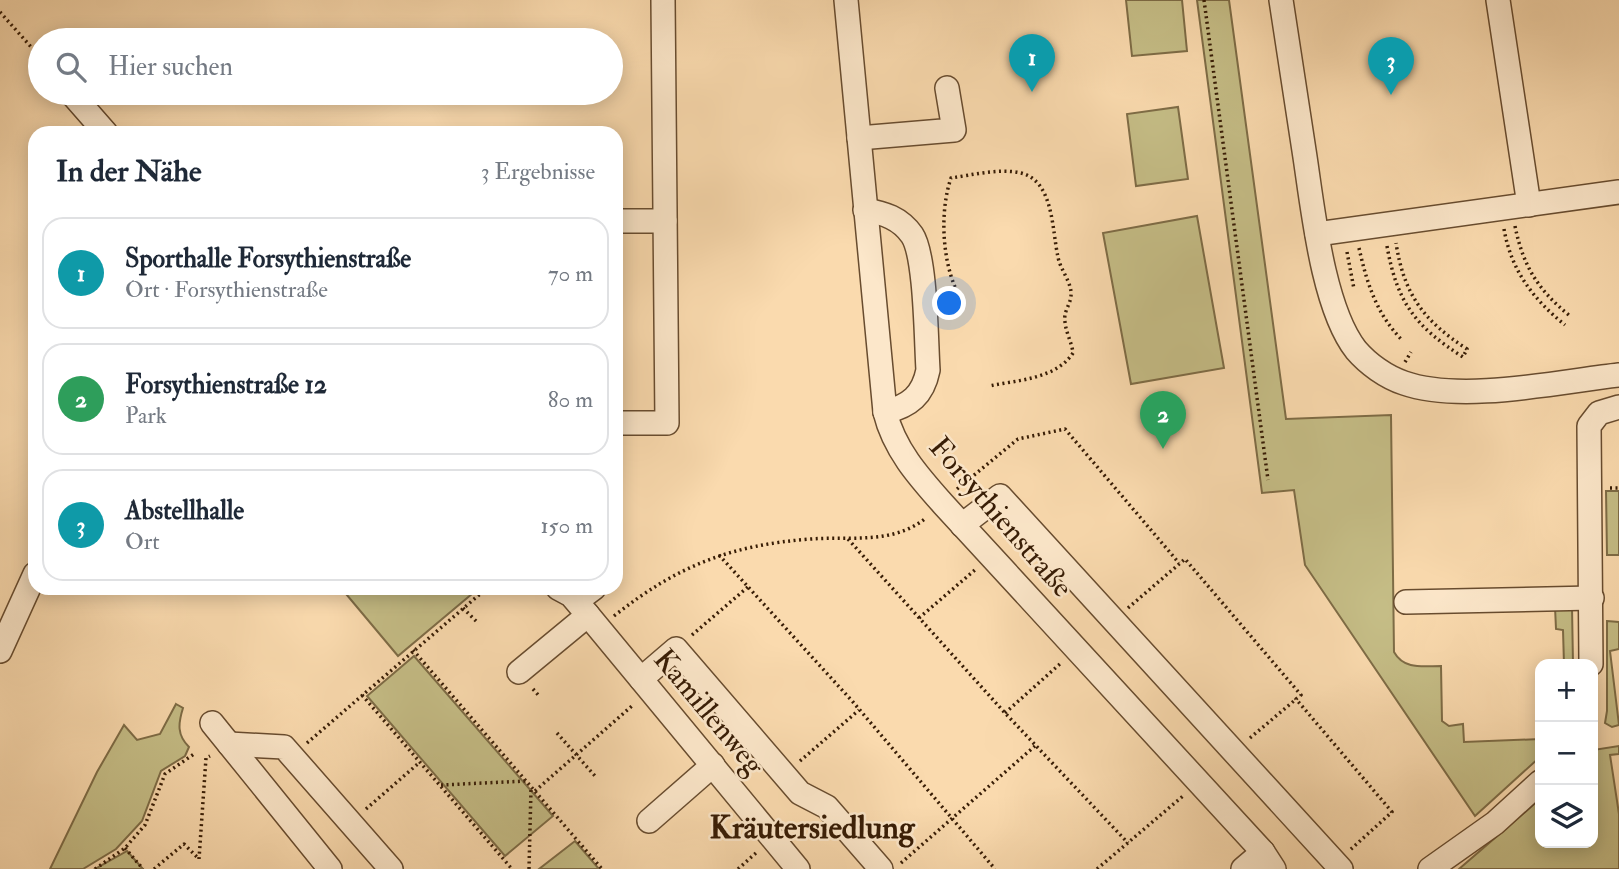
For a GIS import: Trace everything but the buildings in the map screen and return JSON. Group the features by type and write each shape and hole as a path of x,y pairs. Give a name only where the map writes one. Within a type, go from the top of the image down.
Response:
{"street":[{"path":"623,423 667,423 663,0"},
{"name":"Forsythienstraße","path":"846,0 865,210 890,431 902,453 962,526 1269,861"},
{"path":"1281,0 1317,234 1340,323 1356,350 1379,370 1404,383 1436,390 1471,391 1619,375"},
{"path":"1498,0 1514,207"},
{"path":"859,138 954,130 947,88"},
{"path":"82,105 100,126"},
{"path":"1317,234 1619,192"},
{"path":"865,210 880,212 904,224 919,249 928,370 926,381 921,393 911,402 886,412"},
{"path":"623,221 665,221"},
{"path":"1591,659 1589,426 1599,413 1619,407"},
{"path":"962,526 999,496 1338,866"},
{"path":"0,651 28,589"},
{"name":"Kamillenweg","path":"567,595 594,622 640,690 712,765 798,869"},
{"path":"1406,602 1592,598"},
{"path":"519,672 594,622"},
{"path":"640,690 676,649 800,793 827,807 891,866"},
{"path":"212,723 318,865"},
{"path":"229,744 284,747 391,869"},
{"path":"649,821 712,765"},
{"path":"1430,869 1495,823 1537,785"},
{"path":"1243,869 1269,861"}],"path":[{"path":"1204,0 1268,480"},
{"path":"0,12 28,44"},
{"path":"955,287 947,270 944,198 951,178 1007,171 1023,173 1036,183 1048,200 1058,259 1071,288 1071,301 1065,309 1065,324 1073,354 1065,366 1050,373 989,386"},
{"path":"1514,207 1528,273 1547,298 1570,316"},
{"path":"1514,207 1507,248 1515,267 1531,293 1565,325"},
{"path":"1389,224 1406,284 1418,307 1443,334 1467,349 1463,357 1437,340 1414,318 1400,296 1392,272 1389,224"},
{"path":"1349,230 1354,293"},
{"path":"1349,230 1375,303 1388,326 1403,341"},
{"path":"1395,360 1403,366"},
{"path":"951,495 1018,439 1065,429 1179,563"},
{"path":"594,622 686,567 719,555 812,538 884,537 903,531 930,514"},
{"path":"848,539 1035,746 1128,843"},
{"path":"719,555 859,710 995,869"},
{"path":"919,618 991,556"},
{"path":"1132,605 1185,559 1301,695 1256,733"},
{"path":"694,633 749,586"},
{"path":"300,749 479,595"},
{"path":"463,608 478,623"},
{"path":"1005,713 1077,649"},
{"path":"413,650 602,869"},
{"path":"535,791 640,690"},
{"path":"362,695 512,869"},
{"path":"1296,699 1392,812 1338,866"},
{"path":"806,756 859,710"},
{"path":"557,733 595,776"},
{"path":"891,866 952,818 1035,746"},
{"path":"95,869 125,848 145,825 165,774 194,754"},
{"path":"154,869 184,844 199,859 206,758"},
{"path":"357,816 419,762"},
{"path":"440,785 526,781"},
{"path":"1097,869 1199,782"},
{"path":"529,869 531,787"},
{"path":"125,848 143,869"},
{"path":"738,869 761,848"}],"shaded area":[{"path":"1126,0 1182,0 1187,51 1132,56"},
{"path":"1197,0 1229,0 1286,419 1391,415 1394,652 1403,662 1409,664 1441,666 1442,721 1449,726 1463,724 1464,742 1535,739 1535,762 1475,816 1305,565 1294,490 1262,493"},
{"path":"1178,107 1188,179 1136,186 1127,114"},
{"path":"1197,216 1224,368 1131,384 1103,233"},
{"path":"1606,491 1619,491 1619,555 1607,555"},
{"path":"347,595 471,595 398,656"},
{"path":"1555,607 1572,607 1573,659 1564,659 1563,630 1556,629"},
{"path":"1607,621 1619,622 1619,649 1610,651 1619,725 1612,727 1605,723"},
{"path":"414,656 553,816 505,856 367,696"},
{"path":"176,704 183,708 180,729 182,738 189,747 185,756 161,771 142,821 116,849 83,869 50,869 97,772 124,725 137,740 160,734"},
{"path":"1619,746 1619,754 1610,755 1619,814 1619,869 1459,869 1535,803 1535,848 1598,848 1598,749"},
{"path":"575,841 599,869 539,869"},
{"path":"127,851 143,869 95,869"}],"place":[{"name":"Sporthalle Forsythienstraße","path":"1032,92"},
{"name":"Abstellhalle","path":"1391,95"},
{"name":"Forsythienstraße 12","path":"1163,449"}],"district":[{"name":"Kräutersiedlung","path":"812,828"}]}
